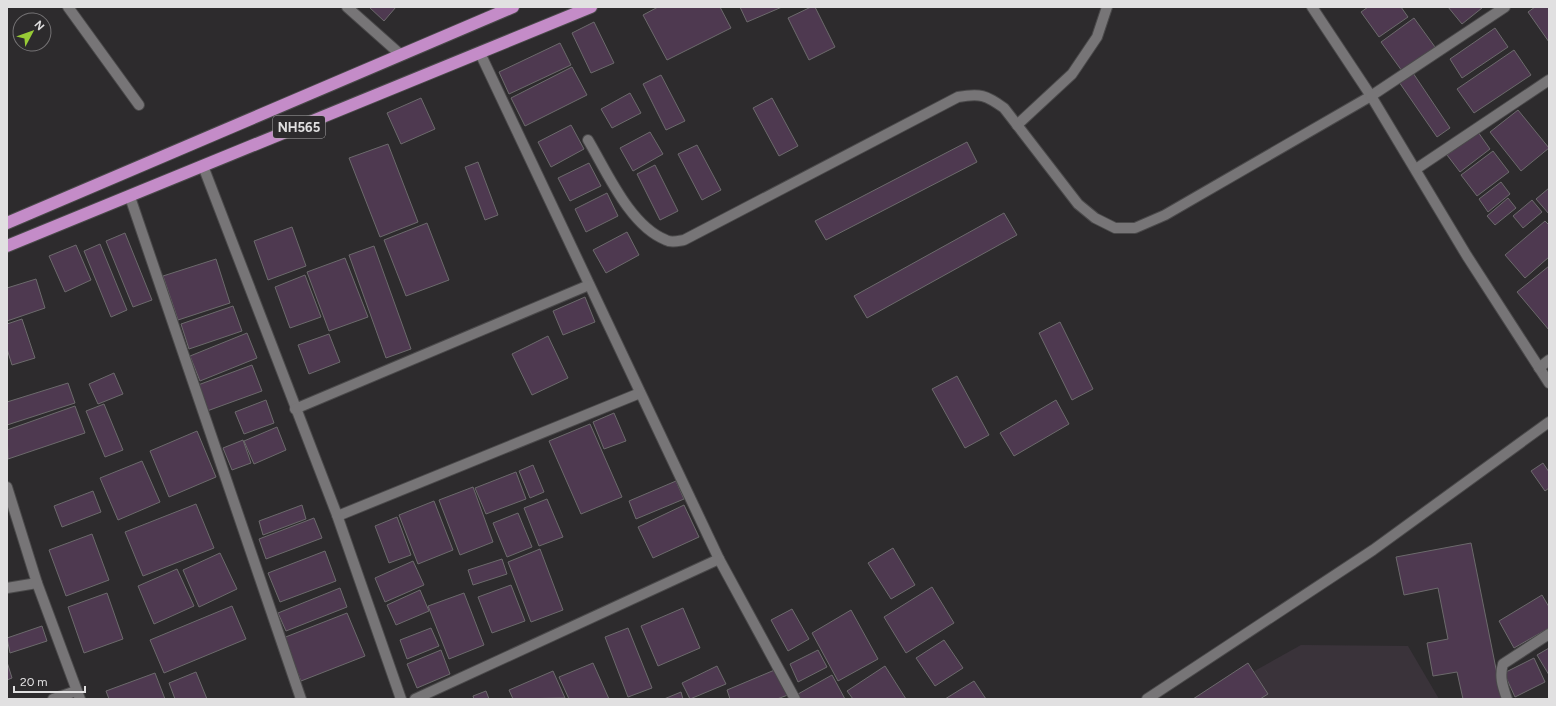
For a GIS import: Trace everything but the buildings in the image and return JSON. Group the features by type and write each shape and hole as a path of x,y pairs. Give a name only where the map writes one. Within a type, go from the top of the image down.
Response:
{"highway":[{"name":"NH565","path":"7,224 513,7"},
{"name":"NH565","path":"7,246 130,197 591,7"}],"street":[{"path":"68,7 139,105"},
{"path":"347,7 401,55"},
{"path":"1017,125 1072,74 1097,37 1107,7"},
{"path":"1312,7 1371,96 1467,256 1549,384"},
{"path":"588,140 628,208 652,233 667,241 684,240 958,97 974,94 988,97 1004,108 1078,204 1095,218 1116,228 1135,228 1165,215 1371,96 1505,7"},
{"path":"480,53 719,559 795,699"},
{"path":"1416,169 1549,80"},
{"path":"203,166 295,409 337,515 402,699"},
{"path":"130,197 301,699"},
{"path":"295,409 589,285"},
{"path":"1540,368 1549,360"},
{"path":"337,515 640,393"},
{"path":"1147,699 1373,550 1549,422"},
{"path":"7,487 37,583 78,695 53,699"},
{"path":"415,699 719,559"},
{"path":"7,588 37,583"},
{"path":"1507,699 1501,683 1503,664 1549,634"}],"shaded area":[{"path":"1301,645 1408,646 1439,699 1204,699"}]}
